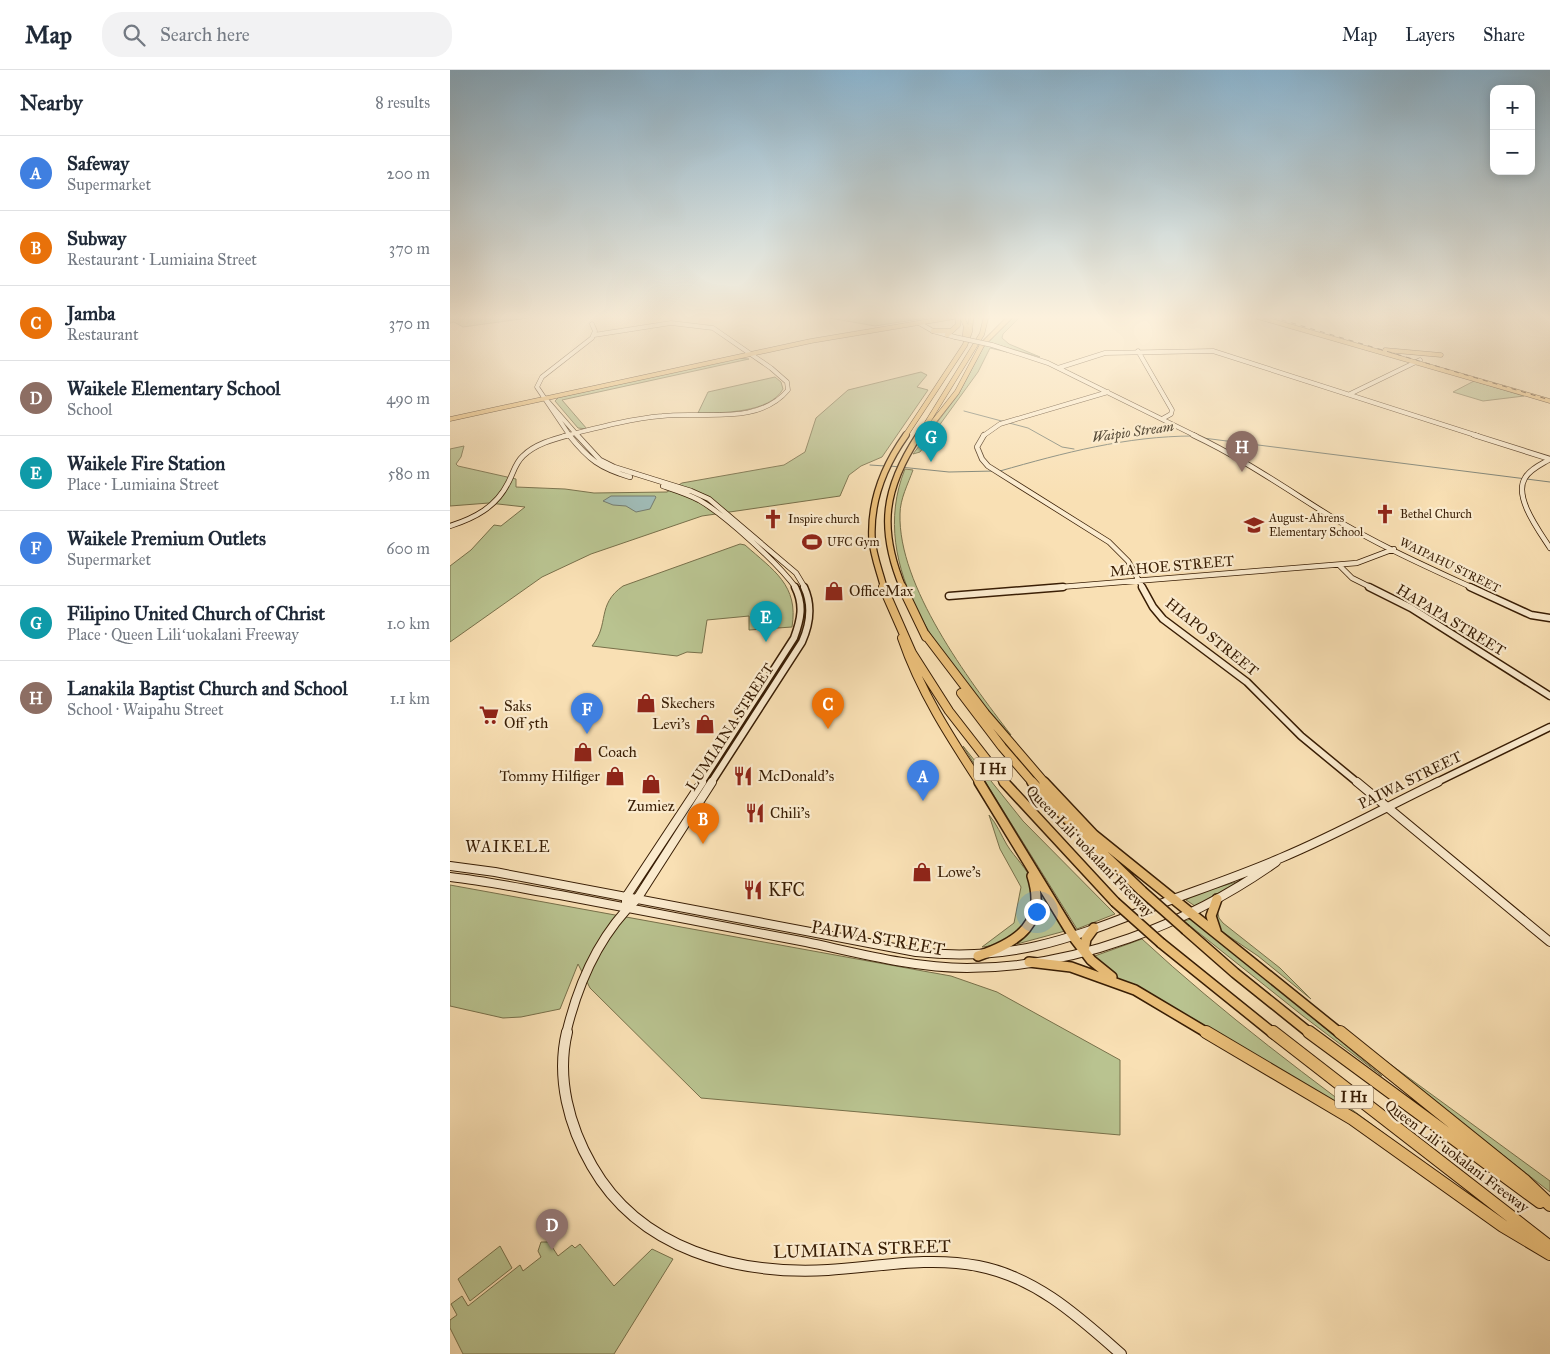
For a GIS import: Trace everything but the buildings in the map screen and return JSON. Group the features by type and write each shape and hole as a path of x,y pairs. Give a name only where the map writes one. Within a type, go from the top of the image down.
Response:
{"highway":[{"path":"899,445 941,377"},
{"name":"Queen Liliʻuokalani Freeway","path":"944,377 883,472 877,486 871,526 877,565 895,617 911,649 938,693 983,756 1041,826 1115,902 1240,1009 1485,1194 1550,1247"},
{"name":"Queen Liliʻuokalani Freeway","path":"955,377 904,459 898,471 887,510 890,555 903,590 925,634 953,681 993,736 1048,799 1142,891 1186,930 1309,1032 1550,1209"},
{"path":"910,450 957,392 965,377"},
{"path":"895,617 907,658 933,709 1074,936 1084,951 1104,972 1353,1119 1502,1226 1550,1254"},
{"path":"925,634 975,702 1055,795 1115,853 1175,898 1356,1047 1525,1182 1550,1205"},
{"path":"978,956 1014,942 1030,923 1038,907 1032,866"},
{"path":"1170,921 1178,908 1175,898"},
{"path":"1217,899 1211,916 1214,928 1219,934"},
{"path":"1084,951 1086,939 1094,928"},
{"path":"1029,962 1071,967 1135,990"}],"main road":[{"path":"450,417 638,377"},
{"path":"1468,377 1550,400"},
{"path":"1475,377 1550,400"},
{"path":"524,403 543,396 563,393"},
{"path":"552,404 553,398 563,393"},
{"path":"450,417 538,401 546,404"}],"street":[{"path":"542,377 537,387 546,404 574,435"},
{"path":"450,526 478,515 493,505 502,494 516,465 524,454 546,442 651,417 734,414 760,408 779,400 788,390 787,382 780,377"},
{"name":"WAIPAHU STREET","path":"1077,377 1243,459 1322,512 1394,549 1531,615 1550,618"},
{"path":"1153,377 1172,410 1171,414 1162,419"},
{"path":"1296,377 1550,459"},
{"path":"1350,394 1383,377"},
{"name":"HIAPO STREET","path":"1108,392 1004,422 986,433 978,443 979,456 992,469 1108,542 1128,561 1153,607 1163,618 1254,689 1292,729 1550,942"},
{"path":"543,396 552,404 574,435"},
{"name":"LUMIAINA STREET","path":"574,435 593,454 609,465 691,491 716,504 796,574 806,587 810,601 809,624 802,642 637,899"},
{"name":"LUMIAINA STREET","path":"574,435 588,457 600,466 680,492 710,507 788,575 799,594 802,606 799,628 789,649 626,902 598,949 574,1002 564,1041 563,1071 565,1099 577,1138 593,1170 630,1214 662,1237 686,1250 744,1266 800,1271 958,1263 999,1271 1023,1280 1050,1295 1121,1354"},
{"path":"1550,459 1525,478 1521,489 1523,500 1550,548"},
{"name":"MAHOE STREET","path":"949,596 1339,565 1368,561 1394,549"},
{"name":"HAPAPA STREET","path":"1339,565 1352,578 1411,608 1550,696"},
{"name":"PAIWA STREET","path":"450,877 626,902 637,899 916,952 978,956 1030,950 1074,936 1282,858 1550,727"},
{"name":"PAIWA STREET","path":"450,866 483,870 921,964 979,968 1029,962 1084,951 1170,921 1217,899 1282,858"}],"green space":[{"path":"651,377 667,377 562,400 587,429 578,428 555,401 559,397"},
{"path":"775,377 781,382 783,389 777,397 768,403 732,412 698,413 708,392"},
{"path":"901,377 925,377 917,387 928,390 882,457 861,466 849,475 840,496 702,516 591,554 542,577 450,642 450,566 471,550 494,525 501,526 525,507 489,503 450,506 450,449 464,446 461,457 456,464 458,466 516,479 516,487 565,489 594,493 667,492 682,483 784,465 805,452 816,418 848,390"},
{"path":"968,377 974,377 920,452 913,454 958,395"},
{"path":"1474,381 1524,396 1483,401 1453,392"},
{"path":"905,469 913,470 900,508 902,542 910,571 923,601 956,659 1011,735 962,679 939,647 919,614 904,579 896,543 895,506"},
{"path":"740,544 745,545 765,562 788,589 792,600 792,627 749,630 749,616 707,620 702,653 687,652 677,656 592,646 601,630 609,600 623,586"},
{"path":"963,746 1023,821 1115,914 1077,929"},
{"path":"989,815 1007,845 1028,873 1033,884 1035,896 1030,918 1023,927 1004,941 982,947 1014,923 1021,887 1000,849"},
{"path":"1243,880 1195,906 1186,900 1195,894"},
{"path":"450,885 951,976 997,992 1120,1060 1120,1135 701,1098 590,988 578,964 560,1009 521,1017 503,1018 450,1006"},
{"path":"1043,897 1045,897 1065,931 1017,944 1034,923"},
{"path":"1217,909 1219,918 1223,923 1280,968 1311,999 1258,956 1221,931 1217,925"},
{"path":"1194,918 1382,1076 1184,921"},
{"path":"1142,939 1236,1020 1401,1146 1116,977 1092,957"},
{"path":"1338,1026 1550,1181 1550,1192"},
{"path":"541,1242 549,1242 558,1256 572,1245 575,1248 580,1244 614,1286 652,1249 673,1259 614,1354 463,1354 450,1328 450,1320 457,1315 451,1304 462,1296 468,1306 520,1265 523,1271 541,1257 538,1251"},
{"path":"500,1246 512,1268 470,1301 458,1279"}],"water":[{"path":"611,496 656,497 650,509 636,512 626,506 613,505 603,501"}],"waterway":[{"path":"964,411 1028,428 1062,447 1074,449"},
{"name":"Waipio Stream","path":"1000,471 1071,452 1120,442 1193,436"},
{"name":"Waipio Stream","path":"1203,438 1550,482"},
{"name":"Waipio Stream","path":"870,465 885,466"},
{"name":"Waipio Stream","path":"890,466 949,472 995,471"}],"railway":[{"path":"1473,377 1550,400"}],"place":[{"name":"Filipino United Church of Christ","path":"931,462"},
{"name":"Lanakila Baptist Church and School","path":"1242,472"},
{"name":"Bethel Church","path":"1385,514"},
{"name":"Inspire church","path":"773,519"},
{"name":"August-Ahrens Elementary School","path":"1254,525"},
{"name":"UFC Gym","path":"812,542"},
{"name":"OfficeMax","path":"834,591"},
{"name":"Waikele Fire Station","path":"766,642"},
{"name":"Skechers","path":"646,703"},
{"name":"Saks Off 5th","path":"489,715"},
{"name":"Levi's","path":"705,724"},
{"name":"Jamba","path":"828,729"},
{"name":"Waikele Premium Outlets","path":"587,734"},
{"name":"Coach","path":"583,752"},
{"name":"Tommy Hilfiger","path":"615,776"},
{"name":"McDonald's","path":"743,776"},
{"name":"Zumiez","path":"651,784"},
{"name":"Safeway","path":"923,801"},
{"name":"Chili's","path":"755,813"},
{"name":"Subway","path":"703,844"},
{"name":"Lowe's","path":"922,872"},
{"name":"KFC","path":"753,890"},
{"name":"Waikele Elementary School","path":"552,1250"}],"district":[{"name":"WAIKELE","path":"508,846"}]}
